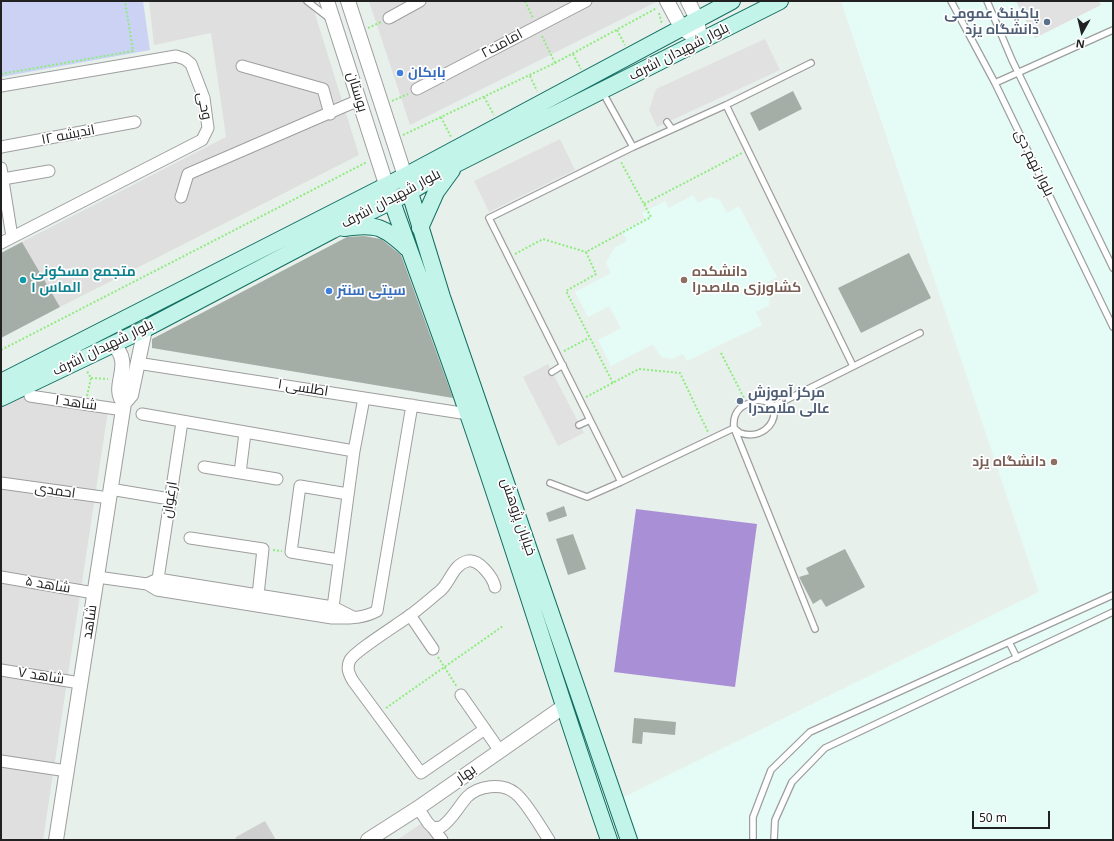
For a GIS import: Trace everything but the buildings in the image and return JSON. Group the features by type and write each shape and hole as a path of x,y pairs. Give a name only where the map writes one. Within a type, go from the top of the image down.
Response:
{"main road":[{"name":"بلوار شهیدان اشرف","path":"1,398 33,373 732,1"},
{"name":"بلوار شهیدان اشرف","path":"1,382 33,373 112,344 145,328 391,200 410,192 456,164 780,1"},
{"path":"420,228 436,192 456,164"},
{"name":"خیابان پژوهش","path":"405,176 442,297 629,840"},
{"name":"خیابان پژوهش","path":"386,184 468,414 524,581 563,707 609,840"},
{"path":"333,230 363,225 378,227 389,232 409,250"}],"street":[{"name":"بوستان","path":"328,1 386,184"},
{"name":"بوستان","path":"348,1 405,176"},
{"path":"388,18 420,1"},
{"name":"امامت۲","path":"417,90 586,1"},
{"path":"667,1 681,27 700,41"},
{"path":"688,1 697,19 700,41"},
{"name":"وحی","path":"1,86 176,56 185,59 191,64 204,98 208,128 202,140 1,243"},
{"path":"242,66 323,89 330,114"},
{"path":"353,80 371,72"},
{"path":"181,197 188,174 330,114 359,100"},
{"name":"اندیشه ۱۲","path":"1,147 135,122"},
{"path":"12,237 2,173 49,171"},
{"name":"شاهد","path":"56,840 123,406 130,395 145,328"},
{"name":"شاهد","path":"112,344 121,354 123,362 119,395 123,406"},
{"name":"اطلسی ۱","path":"137,363 468,414"},
{"name":"شاهد ۱","path":"30,396 85,404 123,406"},
{"path":"333,607 354,451 364,398"},
{"path":"97,577 147,584 157,590 332,618 355,618 367,616 378,611 412,405"},
{"path":"142,414 354,451"},
{"name":"ارغوان","path":"158,579 182,422"},
{"path":"240,473 245,432"},
{"path":"204,466 277,479"},
{"name":"احمدی","path":"1,483 170,499"},
{"path":"339,560 290,552 300,486 348,494"},
{"path":"190,538 263,549 258,594"},
{"path":"485,729 421,773 353,681 348,665 350,660 358,652 410,615 445,587 455,570 468,561 476,562 480,565 494,582 495,587"},
{"name":"شاهد ۵","path":"1,577 94,593"},
{"path":"147,584 158,579 258,594 333,607 355,618"},
{"path":"410,615 433,650"},
{"name":"شاهد ۷","path":"1,670 80,682"},
{"path":"462,695 500,751"},
{"name":"بهار","path":"368,840 418,808 563,707"},
{"path":"1,761 66,771"},
{"path":"433,828 445,825 468,797 475,791 484,788 498,787 516,793 549,840"},
{"path":"418,808 442,840"}],"lane":[{"path":"307,1 334,22"},
{"name":"بلوار نهم دی","path":"951,1 995,83 1113,327"},
{"name":"بلوار نهم دی","path":"987,1 1018,73 1113,268"},
{"path":"995,83 1113,30"},
{"path":"621,482 488,218 496,211 577,172 618,155 811,63"},
{"path":"602,91 633,147"},
{"path":"726,104 853,366"},
{"path":"667,122 672,129"},
{"path":"774,406 920,333"},
{"path":"552,372 563,365"},
{"path":"734,428 740,434 745,435 764,432 771,424 775,415 774,406 769,402 758,400 746,403 741,406 735,414 734,428 815,629"},
{"path":"580,425 590,420"},
{"path":"550,483 586,497 734,428"},
{"path":"753,840 753,817 771,770 810,732 1113,595"},
{"path":"774,840 775,820 792,782 824,748 1113,612"},
{"path":"1009,642 1017,658"}],"path":[{"path":"1,74 133,51 125,1"},
{"path":"393,140 530,76 617,30 667,1"},
{"path":"358,33 388,18"},
{"path":"617,30 627,50"},
{"path":"573,54 583,72"},
{"path":"530,76 538,94"},
{"path":"382,106 417,90"},
{"path":"484,97 494,116"},
{"path":"441,117 451,137"},
{"path":"644,204 748,150"},
{"path":"508,258 543,239 586,252 651,217 618,155"},
{"path":"1,350 377,157"},
{"path":"586,252 596,274 566,291 613,383"},
{"path":"557,354 590,338"},
{"path":"721,353 746,403"},
{"path":"81,374 93,368"},
{"path":"580,400 639,369 680,373 712,439"},
{"path":"85,404 91,378 87,371"},
{"path":"91,378 121,380"},
{"path":"263,549 290,552"},
{"path":"377,714 502,626"},
{"path":"433,650 445,666 462,695"}],"shaded area":[{"path":"1,1 143,1 150,50 1,77"},
{"path":"149,1 311,1 359,155 60,307 22,242 226,137 211,33 154,45"},
{"path":"369,1 658,1 410,125"},
{"name":"دانشگاه یزد","path":"841,1 1113,1 1113,840 636,840 622,798 1039,592"},
{"name":"پاکینگ عمومی دانشگاه یزد","path":"1016,1 1099,1 1101,5 1035,38"},
{"path":"765,39 780,70 657,127 649,110 656,89"},
{"path":"560,139 575,170 489,212 474,181"},
{"name":"دانشکده کشاورزی ملاصدرا","path":"693,195 698,203 710,197 720,200 727,213 739,206 777,277 764,284 770,295 769,306 756,312 762,325 687,361 683,354 672,359 661,357 653,344 611,366 598,340 621,328 609,306 588,317 575,292 611,273 606,263 615,247 627,241 622,231 645,219 642,213 665,201 669,208"},
{"path":"548,364 584,433 558,446 523,377"},
{"path":"31,391 109,404 43,840 1,840 1,406"},
{"path":"636,509 757,524 735,687 614,672"},
{"path":"265,821 276,840 235,840 236,837"},
{"path":"422,823 435,840 397,840"}],"place":[{"name":"پاکینگ عمومی دانشگاه یزد","path":"1047,22"},
{"name":"بابکان","path":"400,73"},
{"name":"متجمع مسکونی الماس ۱","path":"23,280"},
{"name":"دانشکده کشاورزی ملاصدرا","path":"684,280"},
{"name":"سیتی سنتر","path":"329,291"},
{"name":"مرکز آموزش عالی ملّاصدرا","path":"740,401"},
{"name":"دانشگاه یزد","path":"1054,462"}]}
